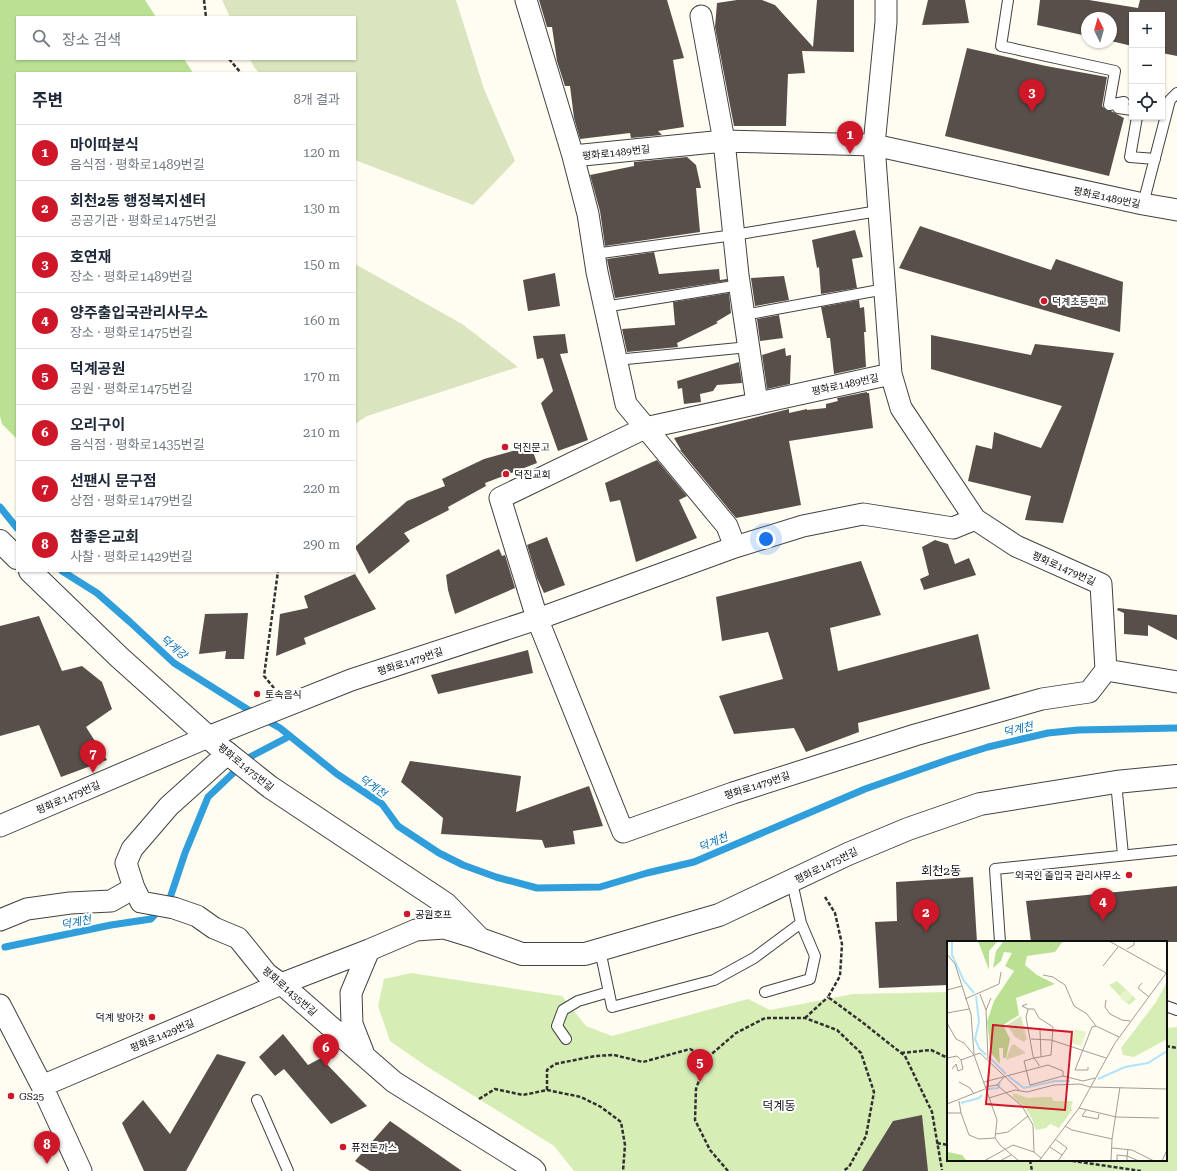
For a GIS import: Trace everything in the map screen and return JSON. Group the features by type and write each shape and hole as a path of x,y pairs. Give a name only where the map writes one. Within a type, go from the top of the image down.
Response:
{"street":[{"name":"평화로1489번길","path":"526,0 573,156 588,214 604,307 626,404 727,526 735,547"},
{"name":"평화로1489번길","path":"645,428 891,374 874,145 886,22 886,0"},
{"path":"701,16 724,141 740,285 757,403"},
{"name":"평화로1489번길","path":"573,156 724,141 874,145 1143,204 1177,210"},
{"name":"평화로1479번길","path":"538,618 623,832 733,793 915,735 1042,699 1089,692 1106,670 1101,584 1016,546 975,520 901,408 891,374"},
{"path":"538,618 500,498 645,428"},
{"name":"평화로1479번길","path":"0,826 208,737 351,680 538,618 735,547 803,526 863,514 953,528 975,520"},
{"path":"0,541 16,557"},
{"name":"평화로1475번길","path":"31,572 114,652 208,737 253,774 270,787 446,904 480,939"},
{"path":"1106,670 1177,682"},
{"path":"0,920 28,909 70,903 111,901 140,896 126,863 132,849 169,806 229,754"},
{"name":"평화로1475번길","path":"281,984 416,930 444,928 522,954 585,954 719,915 792,882 848,854 908,829 980,804 1116,782 1177,776"},
{"name":"평화로1435번길","path":"140,896 197,916 214,928 238,938 267,974 281,984 394,1082 535,1171"},
{"name":"평화로1435번길","path":"364,1055 352,1024 351,994 369,950"},
{"name":"평화로1429번길","path":"42,1086 281,984"},
{"path":"0,1005 42,1086 81,1171"}],"lane":[{"path":"1008,0 1001,46 1116,71 1109,106 1124,102 1118,108 1129,110"},
{"path":"1143,204 1170,100 1177,93"},
{"path":"1136,120 1130,157 1155,159"},
{"path":"594,254 734,236 878,210"},
{"path":"604,307 740,285"},
{"path":"744,315 885,289"},
{"path":"616,360 748,347"},
{"path":"1116,782 1123,855"},
{"path":"1000,941 995,869 1177,850"},
{"path":"765,992 810,979 814,956 801,923 792,882"},
{"path":"600,950 612,1007 714,980 754,958 801,923"},
{"path":"566,1039 557,1026 563,1010 578,1001 609,992"},
{"path":"1167,1006 1177,1010"},
{"path":"257,1100 288,1171"}],"path":[{"path":"204,0 206,16"},
{"path":"230,60 240,72"},
{"path":"278,572 264,676 286,706"},
{"path":"805,1018 828,997 840,976 842,944 835,913 825,897"},
{"path":"828,997 905,1056 932,1112 936,1143 942,1170"},
{"path":"728,1171 710,1150 695,1120 696,1089 707,1058 736,1033 765,1018 805,1018 837,1030 861,1053 874,1092 866,1136 849,1167 843,1171"},
{"path":"1167,1046 1177,1048"},
{"path":"547,1090 547,1070 555,1064 595,1056 614,1055 643,1062 690,1049 707,1058"},
{"path":"901,1053 931,1050 947,1058"},
{"path":"479,1099 495,1089 523,1095 547,1090 581,1097 601,1107 621,1122 625,1145 623,1171"},
{"path":"936,1143 947,1145"},
{"path":"1030,1161 1032,1171"},
{"path":"1073,1161 1141,1171"}],"green space":[{"path":"0,0 145,0 155,16 16,16 16,60 185,60 192,72 16,72 16,438 2,424 0,416"},
{"path":"222,0 456,0 484,89 515,161 473,205 356,160 356,72 258,72 250,60 356,60 356,16 230,16"},
{"path":"356,265 462,324 518,367 367,416 356,423"},
{"path":"411,973 562,996 586,1026 612,1036 748,999 770,1010 853,994 947,992 947,1161 1167,1161 1167,1028 1177,1027 1177,1171 574,1171 554,1146 426,1066 390,1041 378,1006 384,979"}],"building":[{"path":"539,0 667,0 684,58 673,60 684,127 658,131 662,135 631,138 630,133 580,139 574,118 570,86 565,86 557,61 552,27 547,27"},
{"path":"737,0 762,0 775,5 813,47 817,0 854,0 854,52 802,51 805,73 788,74 786,126 734,126 715,27 717,3"},
{"path":"928,0 965,0 969,23 922,25"},
{"path":"1040,0 1089,0 1138,8 1140,0 1177,0 1177,56 1165,54 1165,12 1129,12 1129,45 1117,42 1117,12 1081,12 1081,35 1037,25"},
{"path":"967,48 1046,66 1107,77 1102,106 1107,111 1111,111 1124,118 1109,176 945,136"},
{"path":"687,157 696,165 701,188 696,188 700,232 605,246 600,211 590,175 634,166 634,162"},
{"path":"920,226 1051,270 1056,259 1123,282 1120,332 899,268"},
{"path":"855,230 863,257 852,259 857,288 821,294 819,267 817,268 812,240"},
{"path":"654,252 659,274 719,269 720,280 727,279 727,281 615,298 607,259"},
{"path":"555,273 560,306 528,311 523,280"},
{"path":"784,276 789,300 755,306 751,278"},
{"path":"729,293 731,313 716,322 718,323 677,343 678,347 627,352 622,329 675,325 673,302"},
{"path":"859,300 860,308 864,307 866,367 834,374 830,338 827,338 821,307"},
{"path":"779,315 783,338 760,341 757,319"},
{"path":"565,334 568,353 560,354 588,440 558,451 541,403 553,391 543,358 537,359 533,336"},
{"path":"931,335 1031,355 1035,344 1114,353 1063,523 1025,520 1031,496 968,481 976,445 992,449 994,432 1041,448 1062,406 931,369"},
{"path":"785,348 786,356 791,355 790,384 767,389 762,355"},
{"path":"739,362 742,383 717,385 713,391 700,394 701,402 684,404 682,388 678,389 677,381"},
{"path":"867,392 869,393 873,428 789,441 801,505 736,518 680,450 674,438 789,409 789,413 807,409 826,408 826,404 838,401 837,398"},
{"path":"531,446 537,463 485,483 486,486 448,507 449,510 404,533 410,541 369,574 356,546 407,501 445,486 442,479 484,459"},
{"path":"657,460 687,496 679,500 697,538 636,562 620,500 610,502 605,483"},
{"path":"547,537 565,585 544,593 537,578 527,545"},
{"path":"935,540 948,544 955,564 969,558 976,575 924,590 920,579 929,575 922,547"},
{"path":"499,549 502,556 505,555 515,588 455,614 448,590 446,575"},
{"path":"861,561 881,615 830,628 838,671 978,634 990,689 858,723 859,732 806,752 794,728 734,734 719,696 783,679 768,632 722,641 716,597"},
{"path":"355,574 376,609 304,638 306,644 276,656 280,614 308,608 304,596"},
{"path":"1118,608 1177,615 1177,640 1148,625 1148,636 1124,634 1124,613 1117,610"},
{"path":"248,613 244,659 225,659 226,651 199,654 205,614"},
{"path":"39,616 62,671 82,666 102,682 112,709 86,727 107,760 61,777 39,725 0,736 0,626"},
{"path":"528,650 533,673 438,694 431,675"},
{"path":"410,761 521,776 516,812 589,786 603,826 573,831 575,844 545,848 542,840 441,834 443,818 401,782"},
{"path":"973,877 977,941 947,941 947,985 879,988 875,922 897,921 896,882"},
{"path":"1177,886 1177,942 1031,941 1026,901"},
{"path":"283,1034 308,1065 321,1058 367,1106 331,1124 284,1069 275,1076 259,1057"},
{"path":"217,1054 246,1062 186,1171 144,1171 122,1123 143,1100 170,1134"},
{"path":"922,1115 928,1171 862,1171 893,1121"},
{"path":"390,1121 462,1171 370,1171 355,1161"}],"waterway":[{"name":"덕계강","path":"0,507 16,527"},
{"name":"덕계강","path":"64,572 97,593 174,663 255,714"},
{"name":"덕계천","path":"264,719 280,728 337,774 382,804 398,826 439,853 463,865 496,877 537,888 600,887 647,873 694,862 865,789 988,747 1048,733 1078,730 1177,728"},
{"name":"덕계천","path":"5,947 111,925 151,919 170,898 185,853 208,797 250,757 290,736"}],"place":[{"name":"호연재","path":"1032,112"},
{"name":"마이따분식","path":"850,154"},
{"name":"덕계초등학교","path":"1044,301"},
{"name":"덕진문고","path":"505,447"},
{"name":"덕진교회","path":"506,474"},
{"name":"토속음식","path":"257,694"},
{"name":"선팬시 문구점","path":"93,773"},
{"name":"외국인 출입국 관리사무소","path":"1129,875"},
{"name":"공원호프","path":"407,914"},
{"name":"양주출입국관리사무소","path":"1103,921"},
{"name":"회천2동 행정복지센터","path":"926,932"},
{"name":"덕계 방아갓","path":"152,1017"},
{"name":"오리구이","path":"326,1067"},
{"name":"덕계공원","path":"700,1082"},
{"name":"GS25","path":"11,1096"},
{"name":"퓨전돈까스","path":"343,1147"},
{"name":"참좋은교회","path":"47,1164"}],"district":[{"name":"회천2동","path":"941,871"},
{"name":"덕계동","path":"779,1106"}]}
